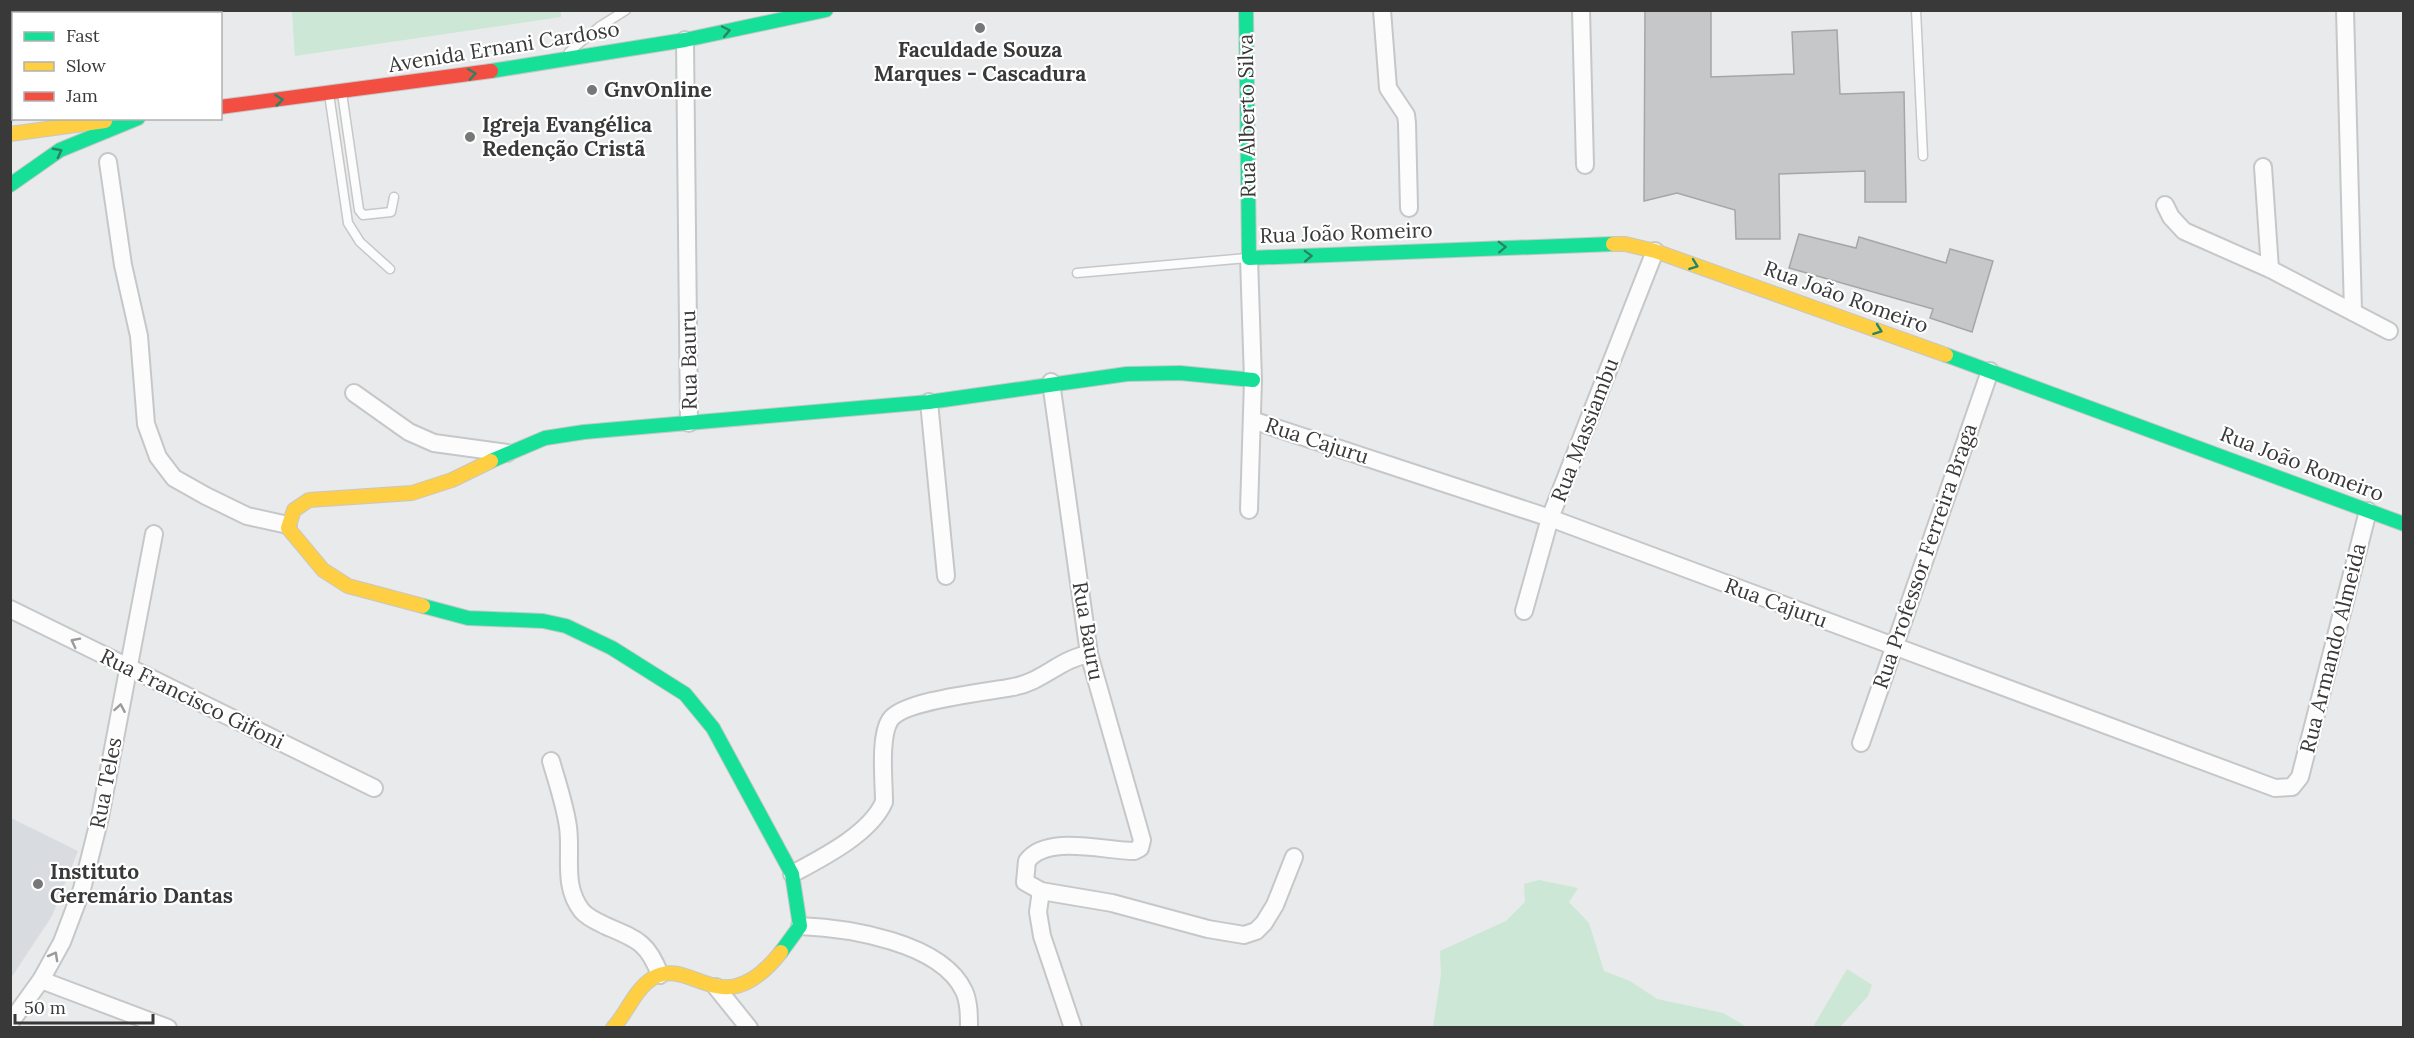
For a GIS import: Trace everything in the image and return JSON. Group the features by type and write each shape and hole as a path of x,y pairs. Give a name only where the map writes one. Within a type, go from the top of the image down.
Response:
{"street":[{"name":"Avenida Ernani Cardoso","path":"222,107 558,62 685,40 826,10"},
{"name":"Rua Alberto Silva","path":"1246,10 1253,380 1249,510"},
{"path":"1382,10 1388,87 1406,115 1409,208"},
{"path":"1581,10 1585,165"},
{"path":"2345,10 2353,312"},
{"name":"Rua Bauru","path":"685,40 689,423 929,402 1051,382 1153,372 1253,380"},
{"path":"27,128 109,120"},
{"path":"10,185 60,150 133,120"},
{"path":"108,162 123,265 139,336 146,424 158,457 174,478 206,496 248,516 288,525"},
{"path":"2263,167 2270,269"},
{"path":"2165,205 2171,217 2184,231 2270,269 2389,331"},
{"name":"Rua João Romeiro","path":"1249,258 1598,243 1625,244 1655,251 1990,370 2403,524"},
{"name":"Rua Massiambu","path":"1524,611 1550,518 1655,251"},
{"name":"Rua Professor Ferreira Braga","path":"1861,742 1990,370"},
{"name":"Rua Bauru","path":"1041,891 1027,884 1024,879 1027,861 1036,853 1058,846 1134,851 1140,848 1142,840 1089,654 1051,382"},
{"path":"354,393 409,432 434,443 507,453"},
{"path":"929,402 946,576"},
{"name":"Rua Cajuru","path":"1252,420 1550,518 2276,788 2292,787 2295,784"},
{"path":"624,1024 644,985 660,975 678,976 716,987 742,985 760,974 800,926 792,874 713,728 685,694 612,648 566,626 543,621 468,618 348,586 323,570 290,531 288,525 294,510 303,502 412,493 452,480 507,453 545,438 584,432 689,423"},
{"name":"Rua Armando Almeida","path":"2295,784 2300,777 2368,511"},
{"name":"Rua Teles","path":"10,1023 41,980 62,942 85,880 100,817 154,534"},
{"name":"Rua Francisco Gifoni","path":"10,609 374,788"},
{"path":"792,874 840,846 879,812 884,802 885,732 893,716 903,709 929,702 1029,683 1069,659 1089,654"},
{"path":"551,761 568,826 567,868 574,896 583,912 595,921 641,942 650,951 660,975"},
{"path":"1073,1028 1042,936 1038,912 1041,891 1112,903 1208,929 1244,935 1256,931 1264,923 1275,905 1294,857"},
{"path":"800,926 857,932 907,947 939,963 963,989 969,1028"},
{"path":"41,980 168,1028"},
{"path":"716,987 749,1028"}],"lane":[{"path":"558,62 599,27 626,10"},
{"path":"1916,10 1923,156"},
{"path":"335,93 360,210 363,215 391,212 394,197"},
{"path":"335,93 348,223 360,242 390,269"},
{"path":"1077,273 1249,258"}],"shaded area":[{"name":"Instituto Geremário Dantas","path":"11,818 78,851 52,916 11,978"}],"green space":[{"path":"292,11 561,11 561,17 295,56"},
{"path":"1539,880 1578,888 1569,902 1589,923 1604,971 1630,981 1657,999 1723,1013 1747,1027 1433,1027 1441,975 1440,951 1506,921 1525,902 1524,884"},
{"path":"1847,969 1872,985 1868,996 1840,1027 1813,1027"}],"building":[{"path":"1645,10 1711,10 1711,77 1794,74 1792,32 1837,30 1840,94 1904,92 1906,202 1865,202 1865,171 1779,174 1780,239 1736,239 1735,210 1677,193 1644,201"},
{"path":"1799,234 1856,248 1859,237 1946,263 1950,249 1993,261 1972,332 1930,318 1933,309 1789,268"}],"traffic: fast":[{"path":"491,71 685,40 826,10"},
{"path":"1246,10 1249,258 1613,244"},
{"path":"10,185 60,150 133,120"},
{"path":"1946,355 2404,524"},
{"path":"491,461 545,438 584,432 929,402 1127,374 1180,373 1253,380"},
{"path":"423,606 468,618 543,621 566,626 612,648 685,694 713,728 792,874 800,926 781,952"}],"traffic: slow":[{"path":"10,134 105,121"},
{"path":"1613,244 1625,244 1655,251 1946,355"},
{"path":"423,606 348,586 323,570 288,528 294,510 309,500 412,493 452,480 491,461"},
{"path":"613,1028 641,988 653,978 667,973 725,987 742,984 760,974 781,952"}],"traffic: jam":[{"path":"222,107 491,71"}],"place":[{"name":"Faculdade Souza Marques - Cascadura","path":"980,28"},
{"name":"GnvOnline","path":"592,90"},
{"name":"Igreja Evangélica Redenção Cristã","path":"470,137"},
{"name":"Instituto Geremário Dantas","path":"38,884"}]}
